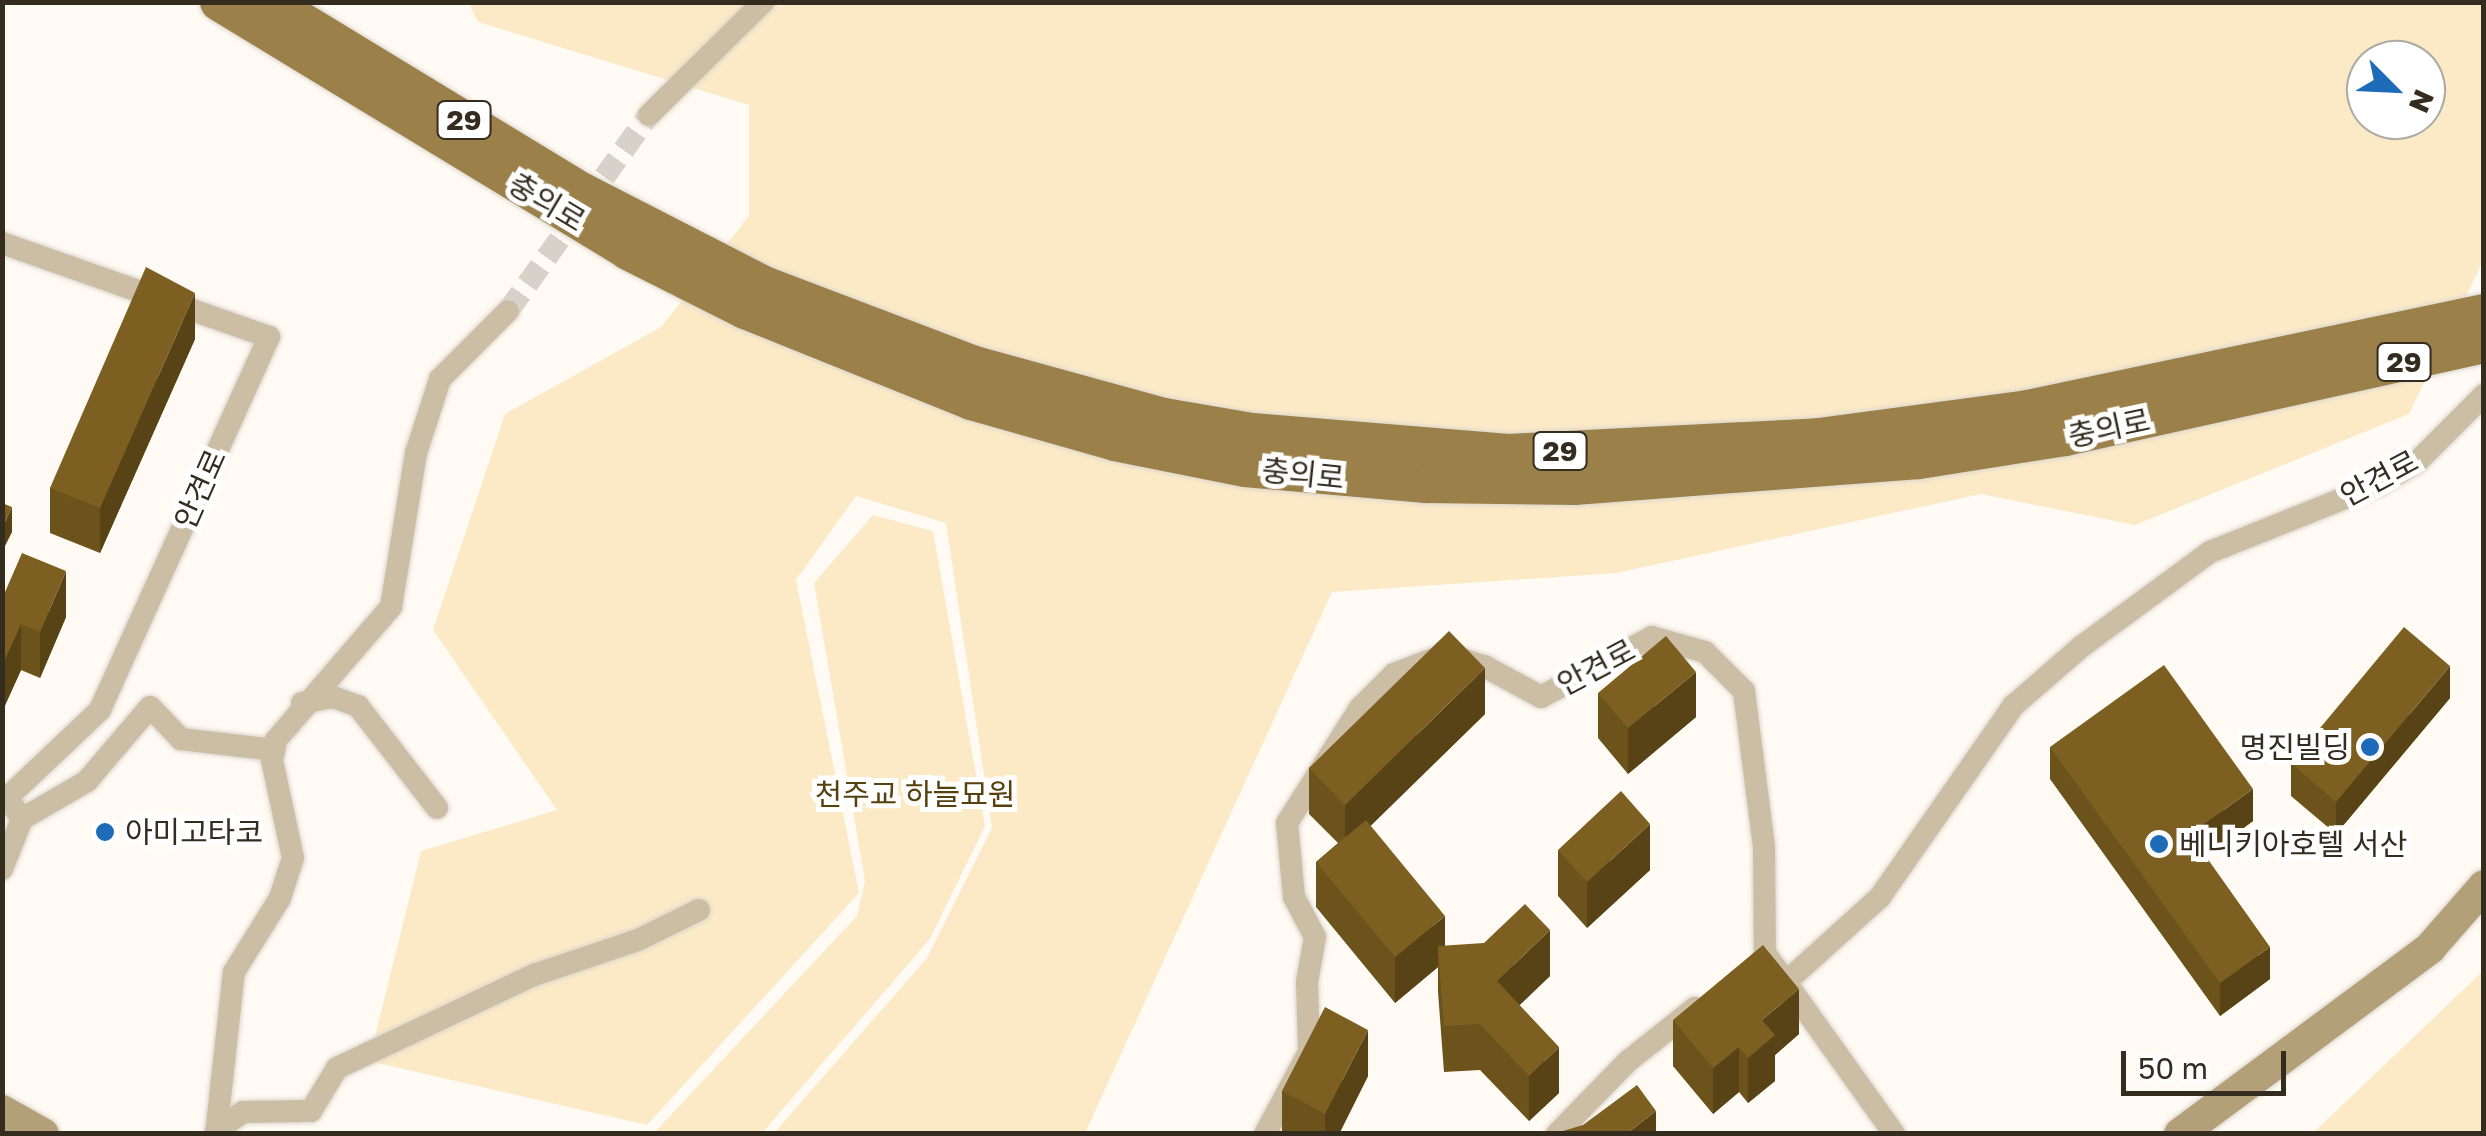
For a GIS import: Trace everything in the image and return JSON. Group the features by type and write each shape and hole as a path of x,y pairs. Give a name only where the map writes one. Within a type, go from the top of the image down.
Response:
{"highway":[{"name":"충의로","path":"219,2 628,251 745,310 971,401 1114,442 1245,468 1486,486 1844,468 2065,438 2484,344"},
{"name":"충의로","path":"270,2 583,192 764,285 1010,375 1164,418 1252,432 1508,453 1819,436 2028,409 2484,313"},
{"path":"2422,358 2484,356"}],"main road":[{"path":"2180,1134 2393,978 2484,886"},
{"path":"2,1111 44,1134"}],"street":[{"path":"648,115 762,2"},
{"name":"안견로","path":"2,243 269,337 100,710 7,798 22,819 2,870"},
{"path":"216,1132 234,972 280,898 293,858 274,750 302,703 391,607 416,453 440,380 508,311"},
{"name":"안견로","path":"1786,982 1880,897 2013,706 2082,646 2210,552 2380,484 2416,462 2484,395"},
{"name":"안견로","path":"1265,1134 1309,1052 1306,982 1315,936 1294,898 1287,823 1360,708 1394,674 1446,654 1541,696 1652,637 1705,652 1744,692 1764,848 1757,959 1786,982 1894,1134"},
{"path":"302,703 333,697 358,706 437,808"},
{"path":"22,819 87,781 150,707 181,739 274,750"},
{"path":"216,1132 243,1112 311,1111 337,1068 534,975 638,940 699,910"},
{"path":"1557,1134 1627,1062 1719,989"}],"green space":[{"path":"469,3 2483,3 2483,261 2409,414 2135,525 1981,494 1616,573 1332,592 1085,1133 774,1133 927,958 992,828 946,523 856,496 796,580 859,893 647,1125 369,1061 421,851 557,810 433,630 505,414 661,327 749,216 749,105 478,22"},
{"name":"천주교 하늘묘원","path":"873,515 933,531 985,826 930,939 762,1133 654,1133 857,916 865,881 814,583"},
{"path":"2483,971 2483,1133 2313,1133"}],"building":[{"path":"146,267 195,293 100,508 50,488"},
{"path":"2,503 12,507 2,528"},
{"path":"22,553 66,571 40,632 21,624 2,666 2,599"},
{"path":"2404,627 2450,666 2336,802 2291,763"},
{"path":"1449,631 1485,668 1345,805 1309,768"},
{"path":"1666,636 1696,672 1628,728 1598,693"},
{"name":"베니키아호텔 서산","path":"2164,665 2253,789 2190,834 2270,947 2220,983 2050,747"},
{"path":"1621,791 1650,824 1587,882 1558,850"},
{"path":"1366,820 1445,916 1395,957 1316,862"},
{"path":"1525,904 1550,930 1497,981 1559,1047 1529,1076 1480,1024 1444,1026 1438,946 1484,943"},
{"path":"1763,945 1799,989 1762,1020 1775,1035 1748,1058 1739,1047 1713,1068 1673,1020"},
{"path":"1325,1007 1368,1030 1325,1114 1282,1091"},
{"path":"1637,1085 1656,1111 1626,1134 1553,1134 1583,1125"}],"tunnel":[{"path":"508,311 649,115"}],"place":[{"name":"명진빌딩","path":"2370,747"},
{"name":"아미고타코","path":"105,832"},
{"name":"베니키아호텔 서산","path":"2159,844"}]}
